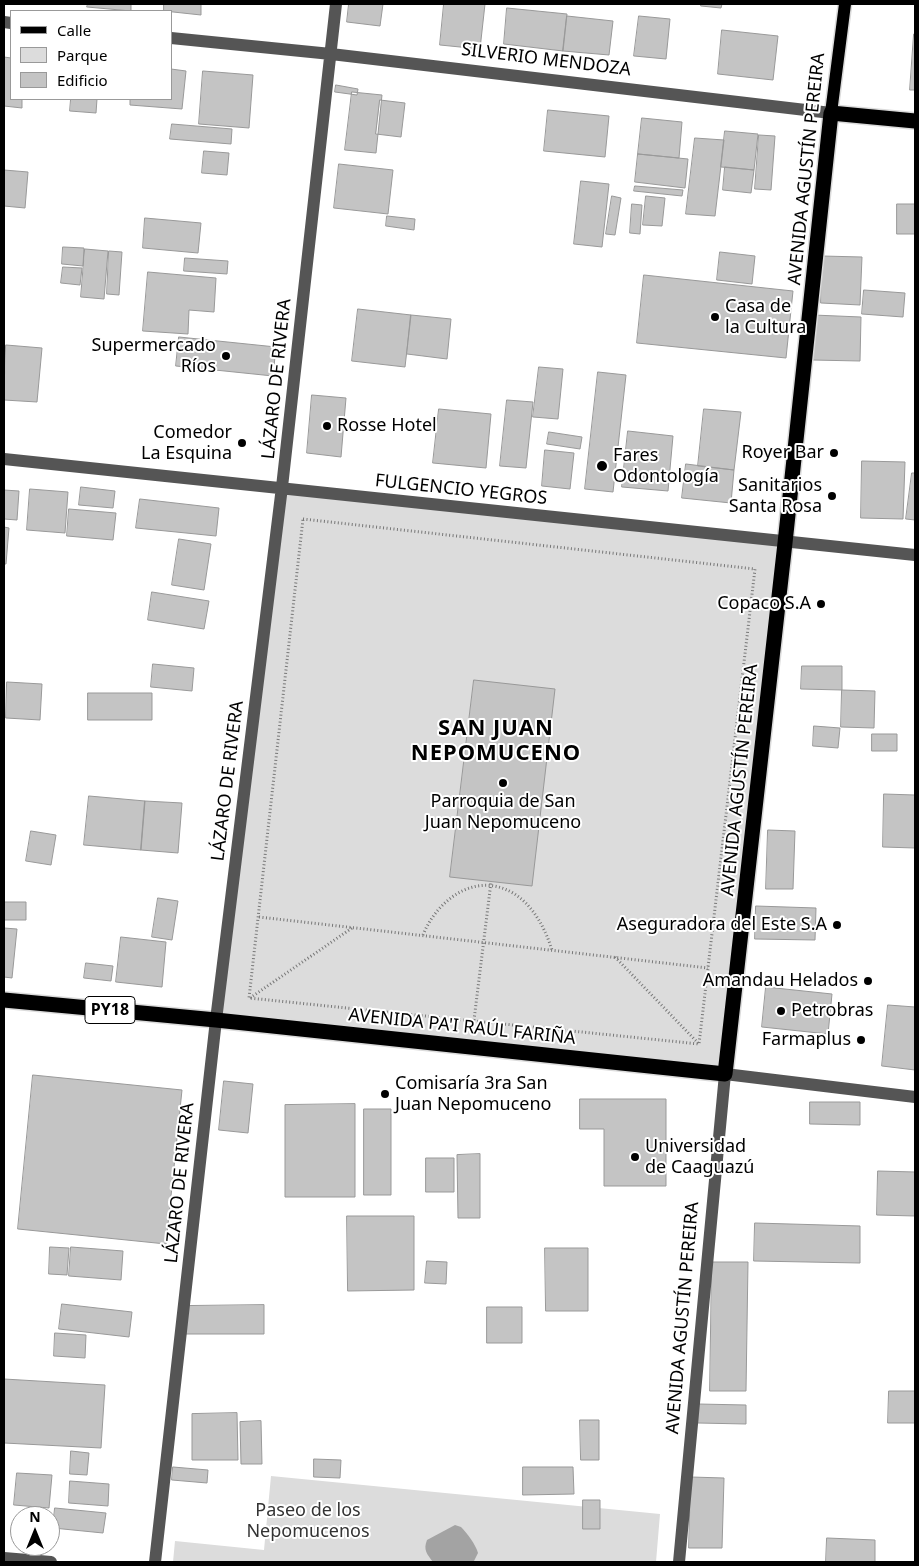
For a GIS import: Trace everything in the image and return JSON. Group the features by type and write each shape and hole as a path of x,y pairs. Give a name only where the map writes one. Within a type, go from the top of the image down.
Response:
{"highway":[{"name":"SILVERIO MENDOZA","path":"831,112 915,121"},
{"name":"AVENIDA AGUSTÍN PEREIRA","path":"725,1074 831,112"},
{"name":"AVENIDA PA'I RAÚL FARIÑA","path":"4,1000 216,1020 725,1074"}],"main road":[{"name":"AVENIDA AGUSTÍN PEREIRA","path":"831,112 845,4"}],"street":[{"name":"LÁZARO DE RIVERA","path":"155,1562 216,1020 282,487 336,4"},
{"name":"SILVERIO MENDOZA","path":"172,38 331,54 831,112"},
{"name":"FULGENCIO YEGROS","path":"4,459 282,487 785,543 915,555"},
{"name":"AVENIDA PA'I RAÚL FARIÑA","path":"725,1074 915,1097"},
{"name":"AVENIDA AGUSTÍN PEREIRA","path":"679,1562 725,1074"},
{"path":"4,1558 51,1562"}],"path":[{"path":"249,998 303,519 755,570 699,1044"},
{"path":"423,935 434,915 448,899 467,889 491,885 513,893 529,907 544,930 552,950"},
{"path":"474,1020 491,885"},
{"path":"259,917 708,968"},
{"path":"249,998 352,927"},
{"path":"615,957 699,1044"},
{"path":"249,998 699,1044"}],"green space":[{"path":"286,492 780,546 722,1067 219,1017"},
{"name":"Paseo de los Nepomucenos","path":"271,1476 660,1514 656,1562 173,1562 175,1541 264,1550"}],"shaded area":[{"path":"455,1525 461,1527 475,1546 478,1553 474,1561 433,1562 427,1554 427,1540"}],"building":[{"path":"88,4 131,4 131,10 120,10 87,7"},
{"path":"164,4 201,4 201,15 164,10"},
{"path":"349,4 383,4 380,26 347,22"},
{"path":"444,4 485,4 480,49 440,45"},
{"path":"701,4 722,4 721,8 701,6"},
{"path":"507,8 567,14 563,51 504,44"},
{"path":"567,16 613,21 609,55 563,51"},
{"path":"639,16 670,19 666,59 634,56"},
{"path":"722,30 778,36 773,80 718,74"},
{"path":"914,34 915,90 910,90"},
{"path":"4,57 10,58 10,100 22,100 22,108 4,106"},
{"path":"172,69 186,71 182,109 130,105 130,100 172,100"},
{"path":"203,71 253,75 249,128 199,124"},
{"path":"336,85 358,89 357,95 335,92"},
{"path":"352,92 382,95 376,153 345,150"},
{"path":"71,100 97,100 96,113 70,111"},
{"path":"380,100 405,103 401,137 376,134"},
{"path":"548,110 609,116 605,157 544,151"},
{"path":"642,118 682,122 679,158 638,154"},
{"path":"172,124 232,129 231,144 170,139"},
{"path":"725,131 758,134 754,170 721,167"},
{"path":"759,135 775,136 771,190 755,189"},
{"path":"695,138 724,140 715,216 686,214"},
{"path":"204,151 229,153 227,175 202,173"},
{"path":"638,154 688,159 685,188 635,182"},
{"path":"339,164 393,170 388,214 334,208"},
{"path":"725,167 754,170 751,193 723,190"},
{"path":"4,170 28,172 25,208 4,206"},
{"path":"581,181 609,184 602,247 574,244"},
{"path":"635,186 683,190 682,196 634,191"},
{"path":"612,196 621,198 615,235 606,234"},
{"path":"646,196 665,198 662,226 643,225"},
{"path":"632,204 642,205 640,234 630,233"},
{"path":"897,204 915,204 915,234 897,234"},
{"path":"387,216 415,219 414,230 386,226"},
{"path":"145,218 201,223 198,253 143,248"},
{"path":"63,247 84,248 83,266 62,264"},
{"path":"85,249 108,251 104,299 81,297"},
{"path":"109,251 122,252 119,295 107,294"},
{"path":"720,252 755,256 752,284 717,280"},
{"path":"822,256 862,257 860,305 821,303"},
{"path":"185,258 228,261 227,274 184,271"},
{"path":"63,267 82,268 80,285 61,283"},
{"path":"148,272 216,278 214,312 189,310 188,334 143,331"},
{"name":"Casa de la Cultura","path":"644,275 793,291 786,358 637,343"},
{"path":"864,290 905,293 903,317 862,314"},
{"path":"358,309 411,315 405,367 352,361"},
{"path":"411,315 451,319 447,359 407,354"},
{"path":"813,315 861,317 860,361 812,360"},
{"name":"Supermercado Ríos","path":"179,337 276,347 273,376 176,366"},
{"path":"6,345 42,348 37,402 4,400"},
{"path":"539,367 563,369 558,419 533,417"},
{"path":"598,372 626,375 613,492 585,489"},
{"name":"Rosse Hotel","path":"312,395 346,398 341,457 307,453"},
{"path":"507,400 533,402 526,468 500,466"},
{"path":"439,409 491,414 486,468 433,463"},
{"path":"704,409 741,412 734,470 698,466"},
{"path":"628,431 673,436 668,491 622,487"},
{"path":"549,432 582,437 580,449 547,444"},
{"path":"545,450 574,453 570,489 542,486"},
{"path":"862,461 905,462 903,519 861,518"},
{"path":"686,464 734,470 731,503 682,498"},
{"path":"912,473 915,473 915,520 906,519"},
{"path":"81,487 115,491 113,508 79,505"},
{"path":"30,489 68,492 65,533 27,530"},
{"path":"4,490 19,491 17,520 4,519"},
{"path":"140,499 219,508 216,536 136,528"},
{"path":"69,509 116,513 113,540 67,536"},
{"path":"4,527 9,528 6,564 4,564"},
{"path":"179,539 211,544 204,590 172,585"},
{"path":"152,592 209,601 204,629 148,620"},
{"path":"153,664 194,668 192,691 151,687"},
{"path":"802,666 842,666 842,690 801,689"},
{"name":"Parroquia de San Juan Nepomuceno","path":"474,680 555,689 532,886 450,877"},
{"path":"7,682 42,684 40,720 6,718"},
{"path":"842,690 875,691 874,728 841,727"},
{"path":"88,693 152,693 152,720 88,720"},
{"path":"814,726 840,728 838,748 813,746"},
{"path":"872,734 897,734 897,751 872,751"},
{"path":"884,794 915,795 915,848 883,847"},
{"path":"89,796 145,801 141,850 84,845"},
{"path":"145,801 182,803 178,853 141,850"},
{"path":"768,830 795,831 793,889 766,889"},
{"path":"31,831 56,835 51,865 26,861"},
{"path":"158,898 178,901 172,940 152,937"},
{"path":"4,902 26,902 26,920 4,920"},
{"path":"756,906 816,908 815,940 755,939"},
{"path":"4,928 17,929 12,978 4,977"},
{"path":"121,937 166,942 162,987 116,982"},
{"path":"86,963 113,966 111,981 84,978"},
{"path":"766,987 832,994 828,1034 762,1027"},
{"path":"888,1005 915,1007 915,1070 882,1066"},
{"path":"33,1075 182,1090 166,1244 18,1229"},
{"path":"224,1081 253,1084 248,1133 219,1130"},
{"name":"Universidad de Caaguazú","path":"580,1099 666,1099 666,1186 604,1186 604,1129 580,1129"},
{"path":"810,1102 860,1102 860,1125 810,1124"},
{"path":"355,1104 355,1197 285,1197 285,1105"},
{"path":"364,1109 391,1109 391,1195 364,1195"},
{"path":"480,1154 480,1218 458,1218 457,1155"},
{"path":"426,1158 454,1158 454,1192 426,1192"},
{"path":"878,1171 915,1172 915,1216 877,1215"},
{"path":"347,1216 414,1216 414,1290 348,1291"},
{"path":"755,1223 860,1226 860,1263 754,1261"},
{"path":"50,1247 69,1248 67,1275 49,1274"},
{"path":"71,1247 123,1251 121,1280 69,1276"},
{"path":"545,1248 588,1248 588,1311 546,1311"},
{"path":"427,1261 447,1262 446,1284 425,1283"},
{"path":"712,1262 748,1262 746,1391 710,1391"},
{"path":"62,1304 132,1312 129,1337 59,1329"},
{"path":"264,1305 264,1334 186,1334 185,1306"},
{"path":"487,1307 522,1307 522,1343 487,1343"},
{"path":"55,1333 86,1335 85,1358 54,1356"},
{"path":"4,1379 105,1385 101,1448 4,1443"},
{"path":"889,1391 915,1391 915,1423 888,1423"},
{"path":"698,1404 746,1405 746,1424 698,1423"},
{"path":"237,1413 238,1460 192,1460 192,1414"},
{"path":"580,1420 599,1420 599,1460 581,1460"},
{"path":"261,1421 262,1464 241,1464 240,1422"},
{"path":"71,1451 89,1453 87,1475 70,1474"},
{"path":"314,1459 341,1460 340,1478 314,1477"},
{"path":"173,1467 208,1470 207,1483 172,1480"},
{"path":"523,1467 573,1467 574,1494 523,1495"},
{"path":"17,1473 52,1475 49,1506 14,1505"},
{"path":"691,1477 724,1478 722,1548 689,1548"},
{"path":"70,1481 109,1484 108,1506 69,1503"},
{"path":"583,1500 600,1500 600,1529 583,1529"},
{"path":"60,1508 106,1513 103,1533 60,1529"},
{"path":"827,1538 875,1540 875,1562 826,1562"}],"place":[{"name":"Casa de la Cultura","path":"715,317"},
{"name":"Supermercado Ríos","path":"226,356"},
{"name":"Rosse Hotel","path":"327,426"},
{"name":"Comedor La Esquina","path":"242,443"},
{"name":"Royer Bar","path":"834,453"},
{"name":"Fares Odontología","path":"602,466"},
{"name":"Sanitarios Santa Rosa","path":"832,496"},
{"name":"Copaco S.A","path":"821,604"},
{"name":"Parroquia de San Juan Nepomuceno","path":"503,783"},
{"name":"Aseguradora del Este S.A","path":"837,925"},
{"name":"Amandau Helados","path":"868,981"},
{"name":"Petrobras","path":"781,1011"},
{"name":"Farmaplus","path":"861,1040"},
{"name":"Comisaría 3ra San Juan Nepomuceno","path":"385,1094"},
{"name":"Universidad de Caaguazú","path":"635,1157"}],"district":[{"name":"SAN JUAN NEPOMUCENO","path":"496,742"}]}
